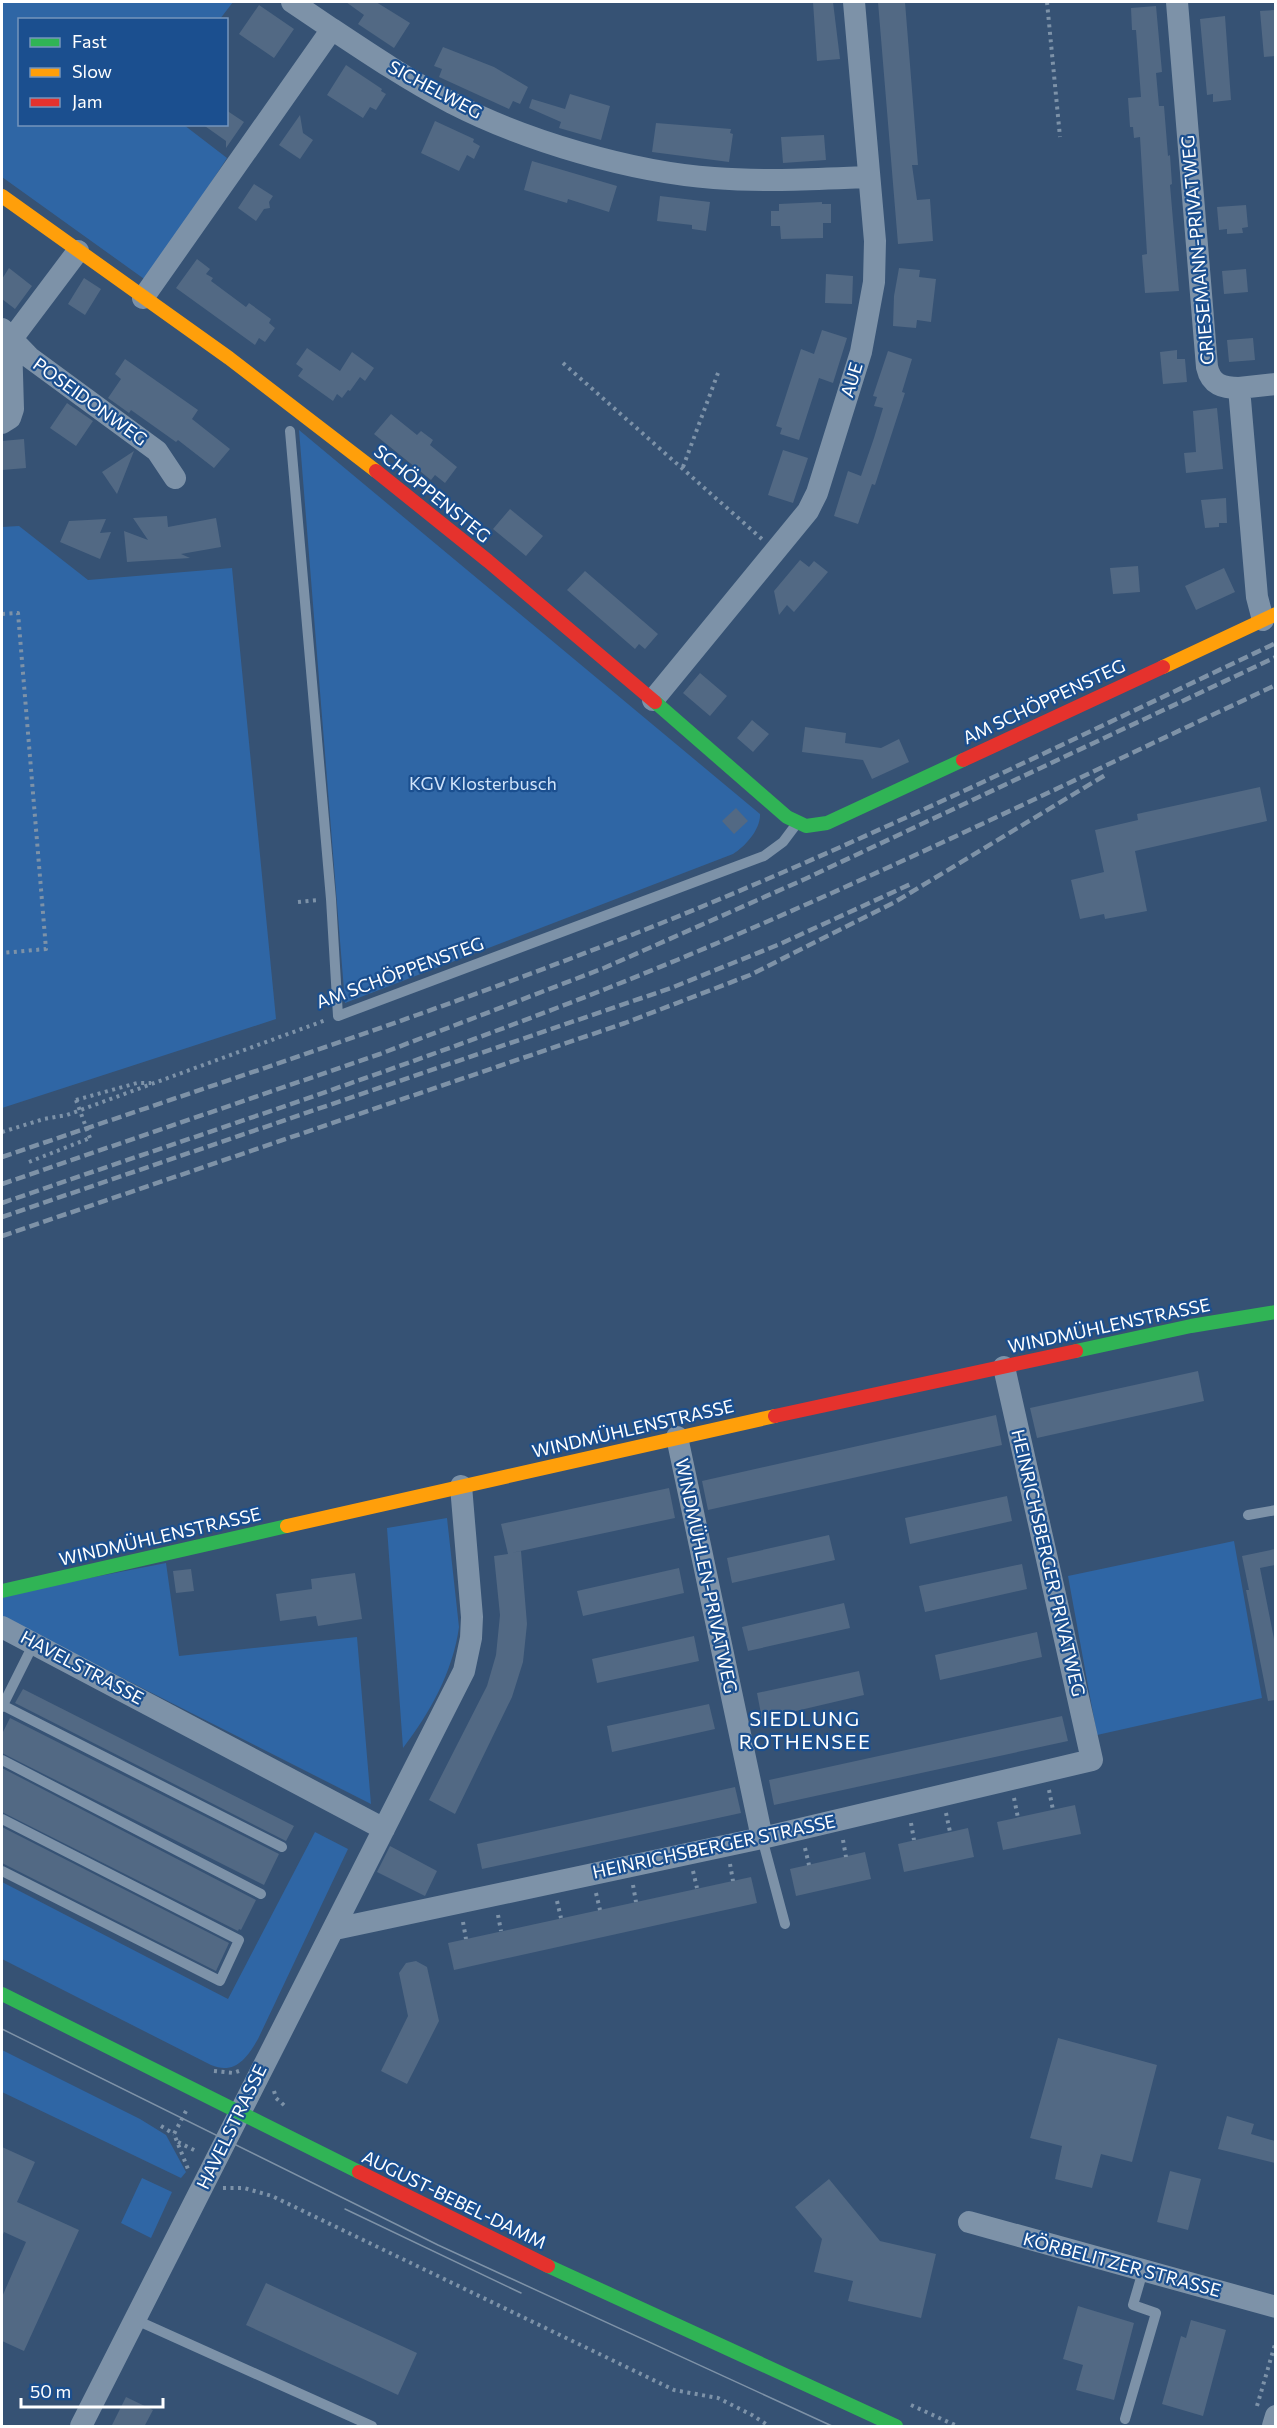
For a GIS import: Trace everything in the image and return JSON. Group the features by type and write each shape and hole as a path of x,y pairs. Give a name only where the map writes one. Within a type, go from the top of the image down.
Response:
{"street":[{"name":"SICHELWEG","path":"292,2 392,70 454,104 524,134 656,170 713,178 783,181 869,177"},
{"name":"AUE","path":"653,700 803,519 817,493 861,352 874,282 875,241 854,2"},
{"name":"GRIESEMANN-PRIVATWEG","path":"1177,2 1208,372 1217,384 1239,388"},
{"path":"143,298 332,29"},
{"name":"SCHÖPPENSTEG","path":"2,196 302,413 393,484 797,823"},
{"path":"2,423 10,418 13,409 6,334 78,251"},
{"name":"POSEIDONWEG","path":"6,334 29,357 158,451 174,478"},
{"path":"1269,617 1257,597 1239,388 1275,384"},
{"name":"AM SCHÖPPENSTEG","path":"797,823 808,827 827,823 1269,617"},
{"name":"WINDMÜHLENSTRASSE","path":"2,1591 677,1437 1191,1326 1275,1312"},
{"name":"HEINRICHSBERGER PRIVATWEG","path":"1004,1366 1092,1760"},
{"name":"WINDMÜHLEN-PRIVATWEG","path":"677,1437 762,1838"},
{"name":"HAVELSTRASSE","path":"81,2427 136,2320 198,2178 239,2113 464,1671 470,1649 472,1617 461,1486"},
{"name":"HAVELSTRASSE","path":"2,1626 384,1829"},
{"name":"HEINRICHSBERGER STRASSE","path":"334,1929 762,1838 1092,1760"},
{"name":"AUGUST-BEBEL-DAMM","path":"2,1994 568,2276 896,2427"},
{"name":"KÖRBELITZER STRASSE","path":"969,2222 1275,2307"}],"lane":[{"path":"290,431 332,899 338,1016"},
{"name":"AM SCHÖPPENSTEG","path":"338,1016 764,856 783,842 797,823"},
{"path":"1248,1515 1275,1510"},
{"path":"34,1642 2,1706 282,1847"},
{"path":"2,1760 261,1894"},
{"path":"2,1819 239,1940 220,1981 2,1871"},
{"name":"WINDMÜHLEN-PRIVATWEG","path":"762,1838 785,1924"},
{"path":"1125,2419 1156,2313 1133,2305 1143,2271"},
{"path":"136,2320 372,2427"}],"path":[{"path":"1047,2 1060,137"},
{"path":"563,363 683,467 776,552"},
{"path":"683,467 718,373"},
{"path":"2,614 18,613 46,949 2,953"},
{"name":"AM SCHÖPPENSTEG","path":"2,1132 44,1119 67,1115 338,1016"},
{"path":"29,1162 90,1138 76,1100 137,1083 155,1083"},
{"path":"1049,1789 1053,1810"},
{"path":"1014,1797 1018,1818"},
{"path":"945,1812 950,1832"},
{"path":"910,1820 914,1840"},
{"path":"842,1835 846,1857"},
{"path":"804,1843 808,1865"},
{"path":"729,1860 734,1881"},
{"path":"693,1868 697,1888"},
{"path":"632,1881 636,1902"},
{"path":"595,1889 600,1910"},
{"path":"557,1898 561,1918"},
{"path":"497,1911 501,1932"},
{"path":"462,1918 466,1939"},
{"path":"207,2070 233,2073 245,2069"},
{"path":"273,2082 276,2098 292,2112 275,2104"},
{"path":"174,2134 186,2110"},
{"path":"161,2126 174,2134 198,2178 220,2188 244,2188 272,2196 674,2390 718,2398 752,2415 769,2427"},
{"path":"1268,2420 1275,2341"},
{"path":"903,2402 957,2427"}],"green space":[{"path":"2,2 233,2 221,18 18,18 18,126 185,126 227,158 147,281 2,177"},
{"name":"KGV Klosterbusch","path":"299,430 760,814 758,826 747,842 733,854 345,1003"},
{"path":"19,526 88,580 232,568 276,1019 2,1108 2,527"},
{"path":"447,1518 459,1627 456,1643 452,1660 439,1691 403,1748 387,1528"},
{"path":"1234,1541 1262,1698 1097,1735 1068,1576"},
{"path":"166,1563 179,1656 357,1637 371,1804 2,1617 2,1595"},
{"path":"315,1832 348,1849 258,2039 245,2058 234,2066 219,2068 211,2065 2,1959 2,1882 228,1999"},
{"path":"2,2050 140,2119 166,2135 186,2172 181,2178 2,2092"},
{"path":"142,2178 172,2192 151,2238 121,2223"}],"building":[{"path":"346,2 376,2 410,23 394,48 358,24 364,15"},
{"path":"813,2 833,2 840,59 817,61"},
{"path":"878,2 905,2 918,165 912,165 917,200 930,199 933,241 898,244"},
{"path":"259,5 294,29 274,58 239,34"},
{"path":"1156,6 1162,72 1156,73 1159,106 1164,106 1168,156 1170,155 1172,184 1170,185 1179,291 1145,293 1142,255 1147,254 1140,137 1134,138 1133,127 1130,127 1128,98 1141,97 1136,30 1132,30 1131,8"},
{"path":"1275,10 1275,56 1264,57 1260,11"},
{"path":"1225,16 1231,100 1213,102 1213,94 1207,95 1200,19"},
{"path":"443,47 494,67 528,87 520,104 513,101 509,109 439,77 442,69 434,66"},
{"path":"346,65 386,94 376,110 370,107 363,118 327,95"},
{"path":"570,94 610,106 601,140 559,128 561,122 529,108 532,99 565,109"},
{"path":"228,111 244,122 226,148 226,141 205,126 228,126"},
{"path":"300,115 303,133 313,140 300,159 279,145"},
{"path":"435,121 474,139 473,142 480,146 474,159 467,155 459,171 421,153"},
{"path":"656,123 731,129 730,133 733,134 729,162 652,152"},
{"path":"824,135 826,160 783,163 781,137"},
{"path":"532,161 617,186 609,212 568,199 567,203 524,190"},
{"path":"254,184 273,196 269,202 270,208 264,209 256,221 238,208"},
{"path":"660,196 710,202 706,231 692,229 692,225 657,221"},
{"path":"822,202 822,204 831,204 831,223 823,223 823,238 781,239 780,226 771,226 771,211 779,211 779,204"},
{"path":"1246,205 1248,227 1242,228 1243,233 1227,234 1227,229 1219,230 1217,207"},
{"path":"197,259 210,269 206,274 213,278 211,281 246,307 249,303 271,319 269,323 275,328 265,342 259,338 255,345 176,288"},
{"path":"9,268 32,286 15,309 2,299 2,279"},
{"path":"899,268 920,270 919,277 936,279 931,322 917,320 916,328 893,326 894,296"},
{"path":"1246,269 1248,292 1224,294 1222,271"},
{"path":"826,274 853,276 852,304 825,303"},
{"path":"84,278 101,289 85,315 68,304"},
{"path":"822,330 847,338 833,383 819,378 799,440 780,434 782,428 776,426 801,349 814,354"},
{"path":"1253,338 1255,360 1229,362 1227,340"},
{"path":"307,348 340,371 352,352 374,368 365,381 360,377 350,391 348,390 342,398 337,394 333,401 298,376 303,369 296,364"},
{"path":"1177,350 1177,359 1185,359 1187,382 1163,384 1160,352"},
{"path":"888,351 912,359 902,392 905,393 875,485 872,484 858,524 834,516 848,471 861,476 874,438 883,408 874,406 877,397 873,396"},
{"path":"125,359 198,410 192,419 230,449 214,468 178,440 176,442 131,410 129,413 108,398 121,379 115,374"},
{"path":"67,403 93,421 76,446 50,428"},
{"path":"1217,408 1223,469 1186,473 1184,453 1196,452 1193,411"},
{"path":"391,414 417,435 421,431 433,440 430,445 457,467 445,483 435,475 431,480 374,434"},
{"path":"24,439 26,468 2,470 2,441"},
{"path":"783,450 808,458 793,503 768,495"},
{"path":"134,451 117,494 102,472"},
{"path":"1226,498 1227,523 1219,523 1219,527 1205,528 1201,500"},
{"path":"510,509 543,536 526,556 493,529"},
{"path":"167,516 168,527 216,518 221,547 181,554 190,558 127,562 124,531 148,540 133,518"},
{"path":"106,519 100,533 111,532 100,559 60,542 69,521"},
{"path":"800,560 809,567 814,561 828,572 794,612 787,605 779,615 774,591"},
{"path":"1138,566 1140,592 1113,594 1110,568"},
{"path":"1224,568 1235,592 1196,610 1185,586"},
{"path":"585,571 658,634 645,649 639,644 635,649 567,590"},
{"path":"700,673 727,696 710,716 683,693"},
{"path":"752,720 769,734 753,752 737,738"},
{"path":"805,727 846,733 845,743 881,748 899,739 909,762 872,779 863,760 802,752"},
{"path":"1260,787 1267,821 1135,851 1147,911 1105,919 1104,914 1080,919 1071,880 1104,872 1095,830 1138,820 1137,814"},
{"path":"736,808 748,821 734,834 722,821"},
{"path":"1198,1371 1204,1401 1037,1438 1030,1408"},
{"path":"996,1415 1002,1445 708,1510 702,1481"},
{"path":"669,1488 675,1518 511,1553 521,1551 527,1624 523,1662 512,1697 455,1814 429,1800 487,1686 496,1655 500,1615 494,1556 508,1554 501,1524"},
{"path":"1007,1496 1012,1521 910,1544 905,1518"},
{"path":"829,1535 835,1560 732,1583 727,1558"},
{"path":"1275,1549 1275,1565 1260,1568 1275,1644 1275,1700 1268,1701 1246,1590 1249,1590 1242,1556"},
{"path":"1022,1564 1027,1589 925,1612 919,1586"},
{"path":"679,1568 684,1593 583,1616 577,1591"},
{"path":"191,1569 194,1591 176,1593 173,1571"},
{"path":"355,1573 362,1619 318,1626 316,1616 280,1621 276,1594 312,1589 311,1579"},
{"path":"844,1603 850,1628 748,1651 742,1627"},
{"path":"1037,1632 1042,1657 940,1680 935,1655"},
{"path":"694,1636 699,1661 597,1683 592,1659"},
{"path":"859,1671 864,1695 762,1719 757,1693"},
{"path":"23,1689 294,1826 286,1841 15,1703"},
{"path":"709,1704 715,1729 612,1752 607,1726"},
{"path":"1062,1716 1068,1741 774,1805 769,1780"},
{"path":"10,1718 279,1854 264,1885 2,1753 2,1734"},
{"path":"2,1768 256,1900 241,1930 238,1931 2,1812"},
{"path":"735,1787 741,1813 482,1869 477,1844"},
{"path":"1075,1805 1081,1834 1003,1850 997,1822"},
{"path":"2,1827 229,1943 216,1971 2,1863"},
{"path":"968,1828 974,1857 904,1872 898,1844"},
{"path":"390,1846 437,1871 425,1896 377,1872"},
{"path":"865,1852 871,1879 796,1896 790,1869"},
{"path":"751,1877 757,1903 454,1970 448,1943"},
{"path":"416,1961 427,1967 439,2021 407,2084 381,2071 408,2016 399,1973 406,1963"},
{"path":"1058,2038 1157,2065 1132,2162 1101,2154 1092,2188 1055,2179 1062,2146 1030,2138"},
{"path":"1227,2116 1254,2124 1251,2134 1275,2141 1275,2163 1218,2149"},
{"path":"2,2147 35,2162 17,2202 79,2230 24,2351 2,2341 2,2297 26,2242 4,2232 2,2237"},
{"path":"1170,2171 1201,2179 1188,2230 1157,2222"},
{"path":"829,2179 880,2241 936,2254 921,2318 848,2301 853,2281 814,2272 822,2239 795,2207"},
{"path":"266,2283 417,2353 398,2395 246,2325"},
{"path":"1078,2306 1134,2323 1114,2400 1076,2390 1083,2365 1063,2359"},
{"path":"1191,2320 1226,2330 1203,2416 1162,2404 1181,2336 1186,2338"},
{"path":"126,2397 153,2410 144,2427 111,2427"}],"tram line":[{"path":"2,2029 438,2245 832,2426"},
{"path":"345,2209 521,2293"}],"railway":[{"path":"2,1157 398,1022 634,934 877,831 1276,643"},
{"path":"2,1184 380,1054 604,968 805,879 1276,657"},
{"path":"2,1203 382,1072 608,988 861,880 1276,685"},
{"path":"2,1236 625,1023 750,975 895,902 1107,774"},
{"path":"2,1217 671,988 780,944 913,883"}],"traffic: fast":[{"path":"655,702 787,817 806,826 827,823 963,760"},
{"path":"1076,1351 1191,1326 1276,1312"},
{"path":"2,1591 287,1526"},
{"path":"2,1994 359,2172"},
{"path":"548,2266 896,2426"}],"traffic: slow":[{"path":"2,196 229,358 376,471"},
{"path":"1163,667 1276,614"},
{"path":"287,1526 775,1416"}],"traffic: jam":[{"path":"376,471 488,561 655,702"},
{"path":"963,760 1163,667"},
{"path":"775,1416 1076,1351"},
{"path":"359,2172 548,2266"}],"district":[{"name":"SIEDLUNG ROTHENSEE","path":"805,1730"}]}
